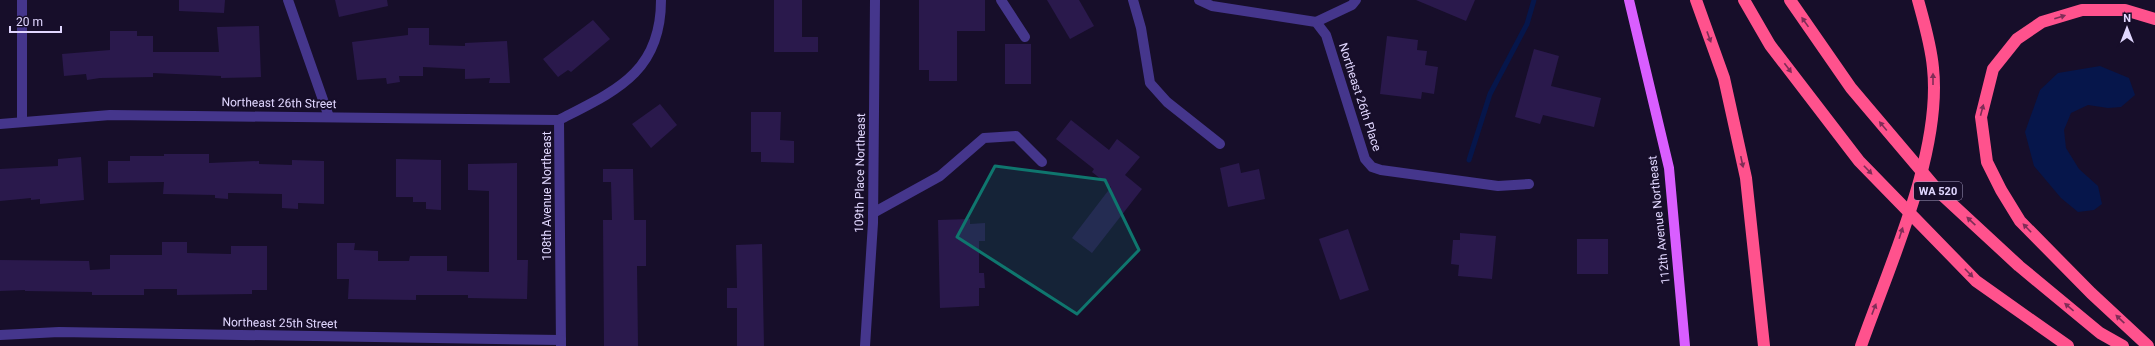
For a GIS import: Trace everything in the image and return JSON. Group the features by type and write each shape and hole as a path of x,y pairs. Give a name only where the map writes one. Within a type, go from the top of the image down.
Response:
{"highway":[{"path":"1696,0 1724,78 1746,178 1764,346"},
{"name":"WA 520","path":"1744,0 1770,44 1859,162 1976,281 2068,346"},
{"name":"WA 520","path":"1790,0 1851,88 1940,193 2019,266 2100,333 2123,346"},
{"path":"1862,346 1917,186 1933,118 1933,68 1918,0"},
{"path":"2148,346 2091,293 2020,221 2001,190 1987,162 1981,117 1993,69 2017,39 2042,22 2082,10 2125,10 2155,19"},
{"path":"1752,241 1757,346"}],"main road":[{"name":"112th Avenue Northeast","path":"1629,0 1669,168 1685,346"}],"street":[{"path":"22,0 22,121"},
{"path":"288,0 329,117"},
{"name":"108th Avenue Northeast","path":"561,343 559,120 630,80 642,66 655,44 661,0"},
{"name":"109th Place Northeast","path":"865,346 873,213 875,0"},
{"path":"1001,0 1025,37"},
{"path":"1133,0 1141,28 1150,83 1167,102 1220,144"},
{"path":"1199,0 1219,7 1316,22 1352,5 1356,0"},
{"name":"Northeast 26th Place","path":"1316,22 1326,35 1365,159 1372,167 1381,170 1498,186 1529,184"},
{"name":"Northeast 26th Street","path":"0,124 110,115 559,120"},
{"path":"873,213 940,176 984,138 1016,136 1042,162"},
{"name":"Northeast 25th Street","path":"0,335 59,332 561,343"}],"highlighted area":[{"path":"995,166 1105,180 1139,250 1077,314 957,237"}],"shaded area":[{"path":"2100,66 2129,78 2135,95 2121,107 2108,108 2088,105 2071,113 2064,130 2066,148 2079,169 2098,186 2102,204 2094,210 2078,212 2061,198 2034,166 2025,132 2040,90 2058,73"}],"building":[{"path":"179,0 225,0 224,13 179,11"},
{"path":"335,0 387,0 388,6 339,17"},
{"path":"774,0 802,0 802,37 818,37 818,52 774,52"},
{"path":"919,0 985,0 985,31 957,31 957,81 929,81 929,70 919,70"},
{"path":"1047,0 1079,0 1094,26 1070,39"},
{"path":"1416,0 1475,0 1466,21"},
{"path":"593,20 610,39 571,72 568,70 558,77 543,59"},
{"path":"259,26 261,77 221,78 221,76 153,73 153,77 100,78 87,80 86,74 64,76 62,54 110,50 110,31 137,31 137,36 153,36 153,52 219,52 217,27"},
{"path":"408,28 429,28 429,45 465,46 465,43 507,41 510,83 489,83 490,78 465,79 465,69 423,67 423,76 399,76 400,82 387,84 386,78 357,80 352,42 408,35"},
{"path":"1387,36 1418,40 1417,50 1427,51 1425,65 1438,67 1434,94 1422,92 1421,99 1380,94"},
{"path":"1005,44 1031,44 1031,84 1005,84"},
{"path":"1534,49 1559,56 1551,86 1601,98 1594,127 1543,115 1540,124 1515,117"},
{"path":"660,104 677,125 651,148 632,124"},
{"path":"751,112 781,112 780,140 794,141 794,163 761,162 761,152 751,152"},
{"path":"1071,120 1109,150 1117,139 1140,157 1125,175 1142,189 1092,253 1072,238 1111,187 1092,172 1094,169 1056,139"},
{"path":"164,154 209,154 209,163 259,161 259,164 292,165 292,160 324,161 324,204 298,203 298,209 282,208 282,194 228,193 228,199 215,198 215,195 163,194 164,182 108,183 108,161 130,161 130,156 164,156"},
{"path":"81,157 84,200 40,204 40,199 31,200 31,198 0,201 0,169 58,166 58,159"},
{"path":"396,159 441,160 441,210 426,209 426,202 413,202 413,197 396,197"},
{"path":"517,163 517,260 528,260 527,299 468,298 468,295 416,295 416,300 348,299 349,279 337,279 337,243 355,243 354,250 378,251 378,261 409,261 410,256 447,256 447,271 489,272 489,191 468,190 468,164"},
{"path":"1239,163 1241,173 1259,169 1265,199 1228,207 1220,168"},
{"path":"603,169 633,169 634,220 646,220 646,266 637,266 638,346 604,346 603,220 612,220 611,182 603,182"},
{"path":"970,219 970,224 985,223 985,241 979,241 979,273 984,273 985,288 979,288 979,306 940,308 938,220"},
{"path":"1348,229 1369,290 1340,300 1319,239"},
{"path":"1460,233 1496,236 1492,279 1458,276 1459,265 1451,264 1453,240 1460,240"},
{"path":"1577,239 1608,239 1608,274 1577,274"},
{"path":"162,242 187,242 187,253 231,254 231,246 267,246 267,290 252,290 252,294 177,295 177,289 144,289 144,295 92,295 92,292 25,290 0,291 0,260 89,261 90,270 110,269 110,255 162,255"},
{"path":"762,244 764,346 737,346 737,308 727,308 727,288 737,288 736,245"}],"waterway":[{"path":"1469,160 1490,94 1527,24 1534,0"}]}
